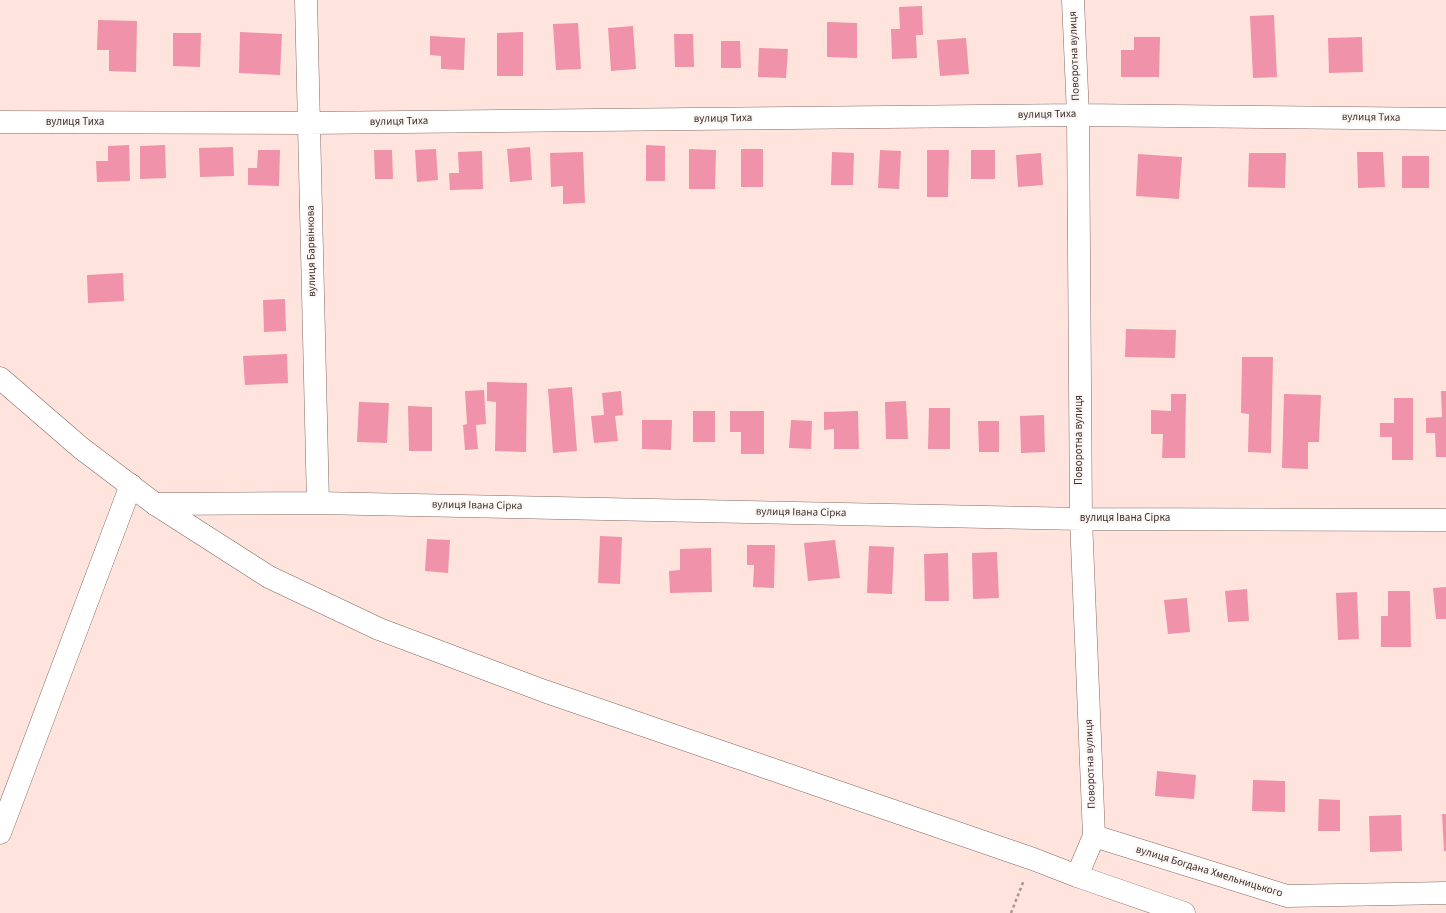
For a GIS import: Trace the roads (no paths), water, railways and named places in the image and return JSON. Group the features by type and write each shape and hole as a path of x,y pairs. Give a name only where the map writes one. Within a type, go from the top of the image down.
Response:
{"street":[{"name":"вулиця Барвінкова","path":"306,0 318,503"},
{"name":"Поворотна вулиця","path":"1073,0 1078,115 1081,519 1094,836 1077,876"},
{"name":"вулиця Тиха","path":"0,122 308,123 1078,115 1446,119"},
{"path":"0,378 81,448 155,504 269,577 379,629 544,691 1033,859 1184,913"},
{"path":"0,833 131,485"},
{"name":"вулиця Івана Сірка","path":"155,504 318,503 1081,519 1446,520"},
{"name":"вулиця Богдана Хмельницького","path":"1094,836 1287,896 1446,893"}]}
